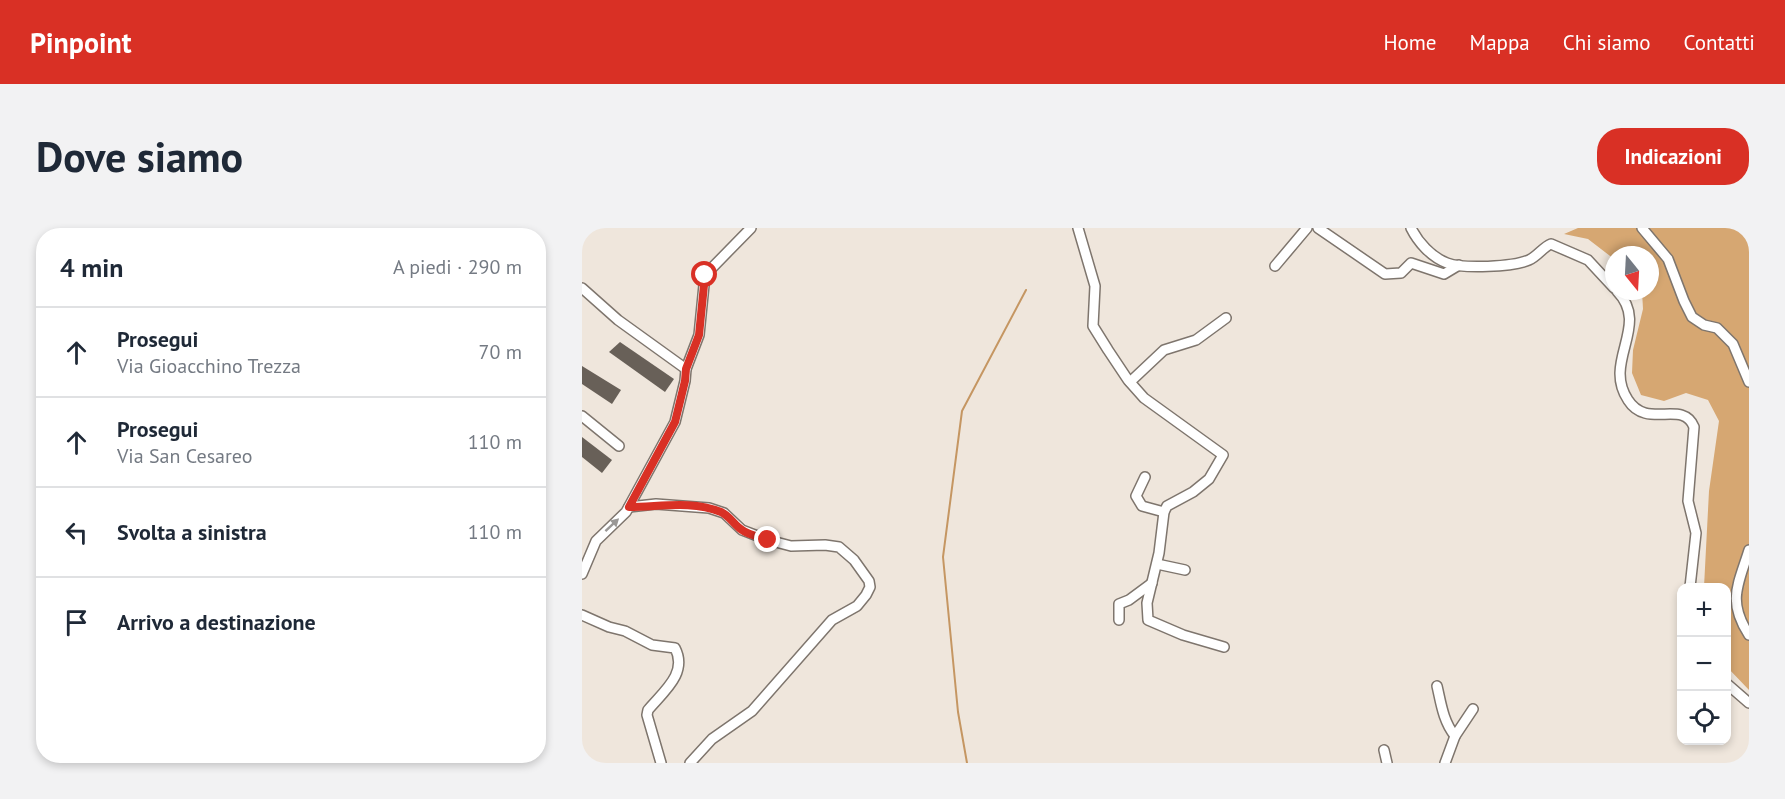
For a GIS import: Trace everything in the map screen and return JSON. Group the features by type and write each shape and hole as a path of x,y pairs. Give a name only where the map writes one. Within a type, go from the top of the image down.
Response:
{"street":[{"path":"582,574 585,556 596,541 626,512 675,422 684,389 686,369 699,335 705,275 751,228"},
{"path":"1078,228 1095,286 1093,326 1130,382 1144,398 1223,455 1209,479 1193,492 1167,506 1164,512 1157,564 1147,603 1148,620 1183,635 1224,646"},
{"path":"1275,266 1307,228"},
{"path":"1317,228 1385,274 1401,273 1412,263 1444,273 1459,266"},
{"path":"1411,228 1416,239 1446,263 1459,266 1507,266 1530,260 1551,244 1588,260 1605,279"},
{"path":"1642,228 1668,259 1692,317 1704,325 1717,328 1733,344 1749,382"},
{"path":"582,288 618,320 686,369"},
{"path":"1625,300 1630,316 1620,369 1621,387 1626,397 1632,406 1642,413 1686,415 1694,427 1688,501 1696,533 1691,583"},
{"path":"1130,382 1164,350 1196,340 1226,318"},
{"path":"582,416 619,446"},
{"path":"1145,477 1136,496 1142,506 1164,512"},
{"path":"629,507 656,504 709,508 724,513 742,530 768,540 790,546 839,547 854,560 869,581 870,587 857,606 832,620 752,711 712,739 690,763"},
{"path":"1749,550 1735,599 1741,622 1749,635"},
{"path":"1157,564 1185,570"},
{"path":"1119,620 1119,604 1152,584"},
{"path":"582,615 609,627 625,631 652,645 675,648 680,658 677,675 648,710 647,715 661,763"},
{"path":"1437,686 1444,715 1455,736"},
{"path":"1731,687 1749,703"},
{"path":"1445,763 1455,736 1473,709"},
{"path":"1384,750 1387,763"}],"shaded area":[{"path":"1578,228 1749,228 1749,690 1731,671 1731,583 1704,583 1709,491 1719,421 1708,400 1686,393 1664,401 1641,395 1632,373 1633,350 1643,309 1642,300 1659,300 1659,246 1605,246 1605,252 1588,239 1564,234"}],"building":[{"path":"620,342 674,379 665,392 609,352"},
{"path":"582,366 621,390 612,404 582,384"},
{"path":"582,437 612,460 602,473 582,457"}],"waterway":[{"path":"967,763 958,712 943,557 962,411 1026,290"}],"route":[{"path":"705,275 699,335 686,369 675,422 629,507 656,504 709,508 724,513 742,530 768,540"}]}
